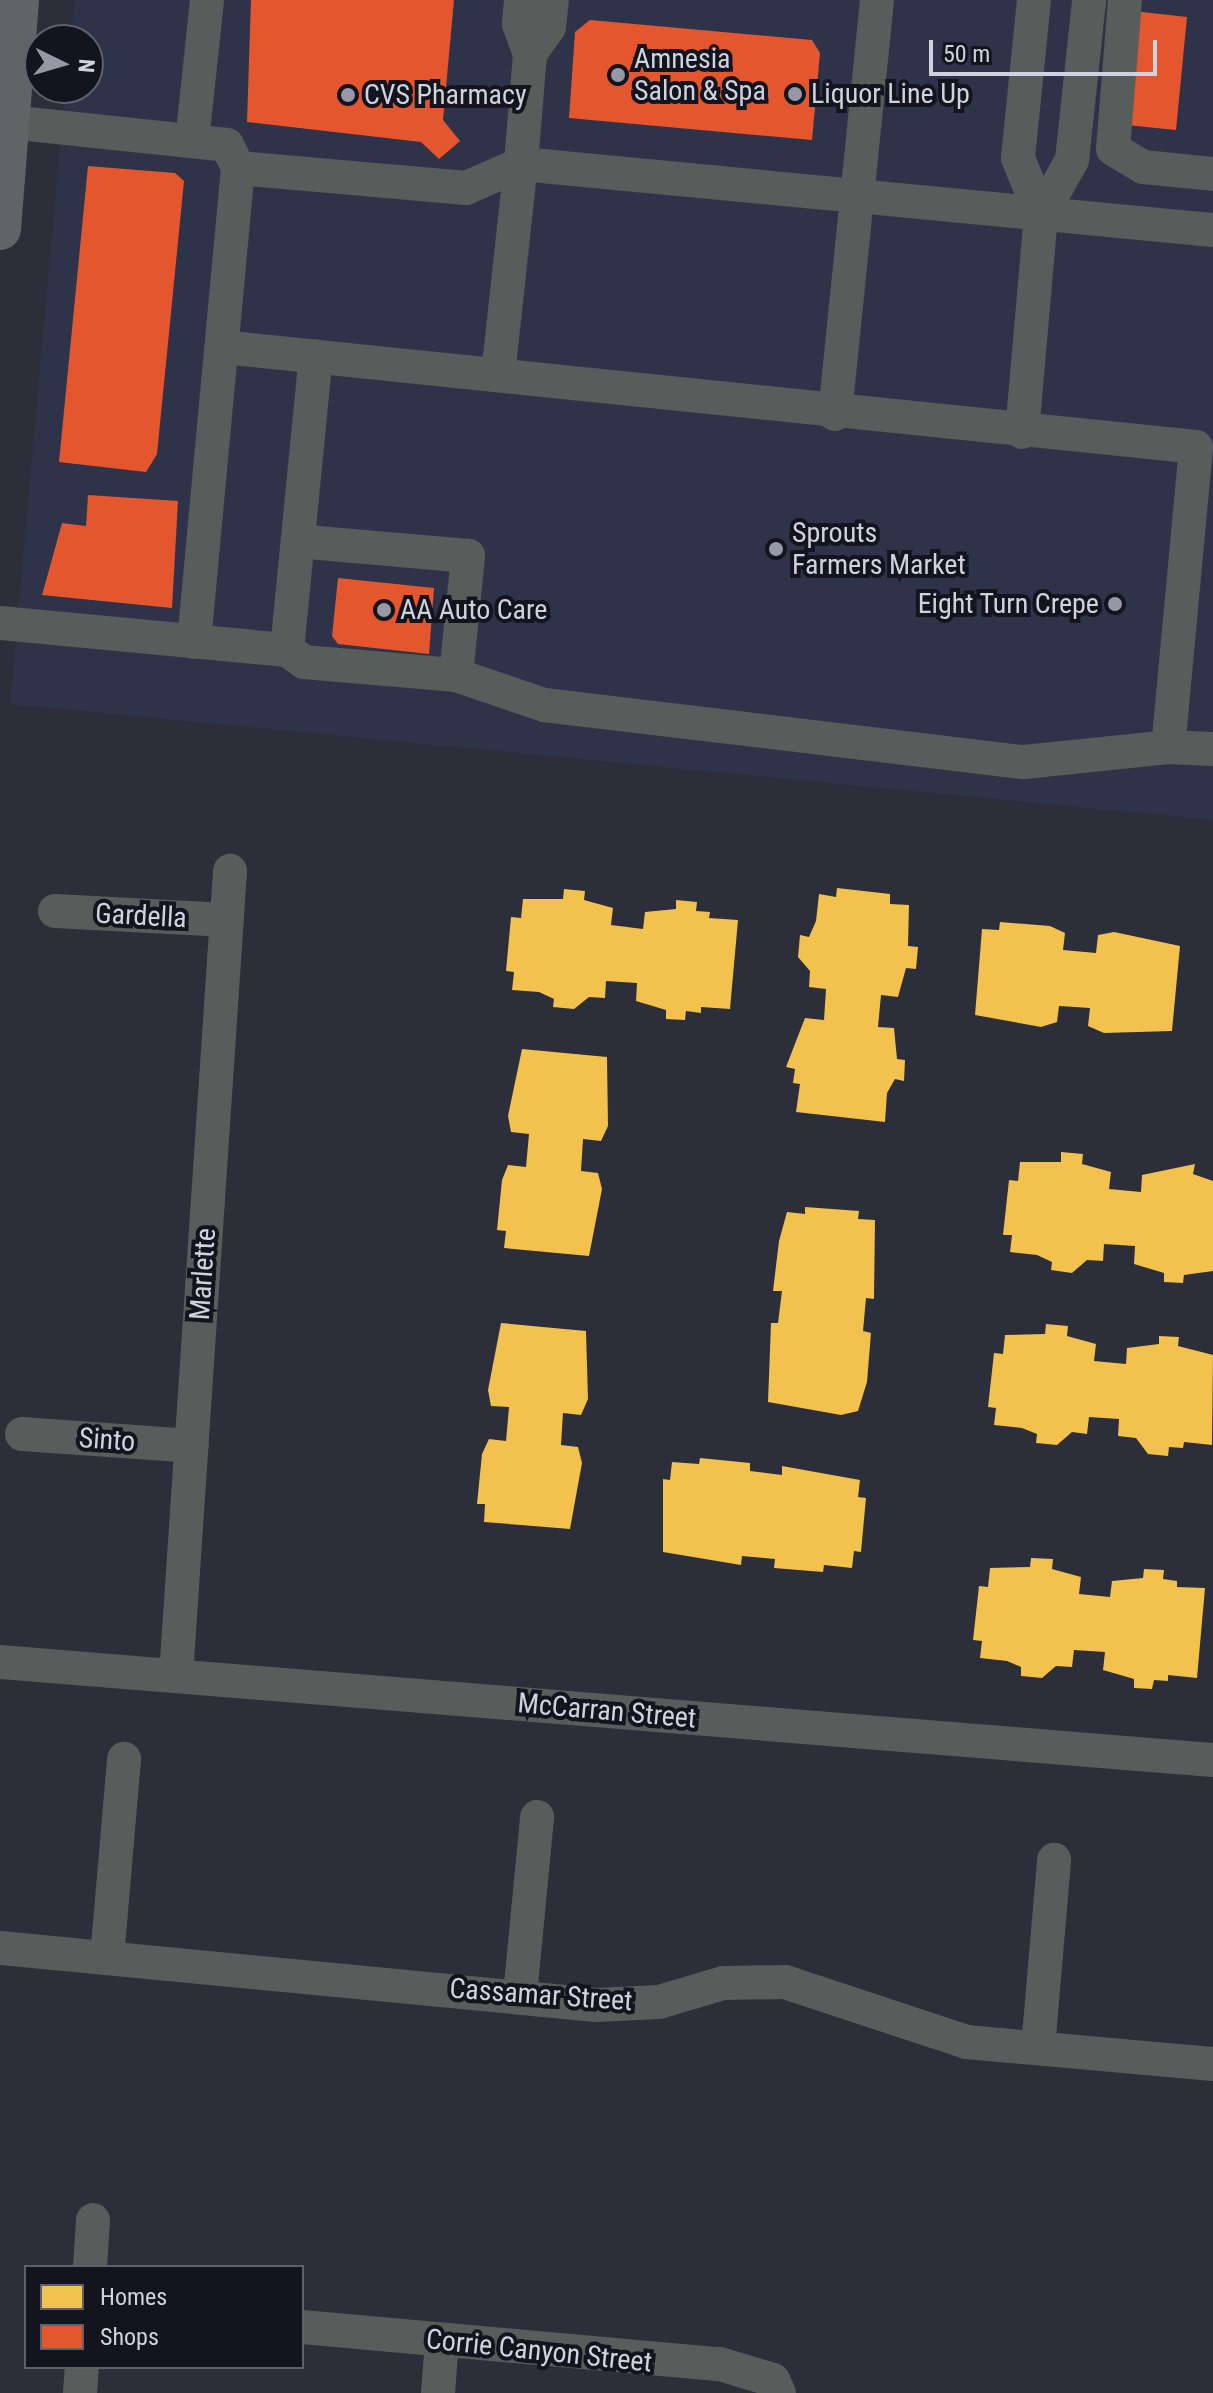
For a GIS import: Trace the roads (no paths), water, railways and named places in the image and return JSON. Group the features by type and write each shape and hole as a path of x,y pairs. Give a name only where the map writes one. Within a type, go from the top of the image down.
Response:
{"main road":[{"path":"0,229 18,0"}],"street":[{"path":"192,141 207,0"},
{"path":"498,375 530,54 519,24 521,0"},
{"path":"530,54 549,27 552,0"},
{"path":"835,414 877,0"},
{"path":"1034,0 1018,158 1041,215"},
{"path":"1022,432 1041,215 1072,160 1089,0"},
{"path":"1125,0 1113,149 1143,167 1213,174"},
{"path":"9,122 227,145 238,168 194,642"},
{"path":"238,168 466,188 521,164 1213,230"},
{"path":"222,347 835,414 1196,447 1168,747"},
{"path":"287,650 316,356"},
{"path":"298,541 468,556 456,675"},
{"path":"0,623 287,650 304,662 456,675 544,705 1024,762 1168,747 1213,749"},
{"name":"Marlette","path":"176,1676 230,871"},
{"name":"Gardella","path":"55,911 227,920"},
{"name":"Sinto","path":"22,1434 192,1446"},
{"name":"McCarran Street","path":"0,1662 1213,1760"},
{"path":"107,1958 124,1759"},
{"path":"520,1995 537,1817"},
{"path":"1038,2048 1054,1860"},
{"name":"Cassamar Street","path":"0,1948 633,2004 723,1983 785,1982 966,2042 1213,2064"},
{"path":"90,2265 93,2220"},
{"name":"Corrie Canyon Street","path":"304,2327 720,2364 776,2387"},
{"path":"438,2393 442,2341"},
{"path":"80,2393 82,2369"}],"place":[{"name":"Amnesia Salon & Spa","path":"618,75"},
{"name":"Liquor Line Up","path":"795,94"},
{"name":"CVS Pharmacy","path":"348,95"},
{"name":"Sprouts Farmers Market","path":"776,549"},
{"name":"Eight Turn Crepe","path":"1115,604"},
{"name":"AA Auto Care","path":"384,610"}]}
